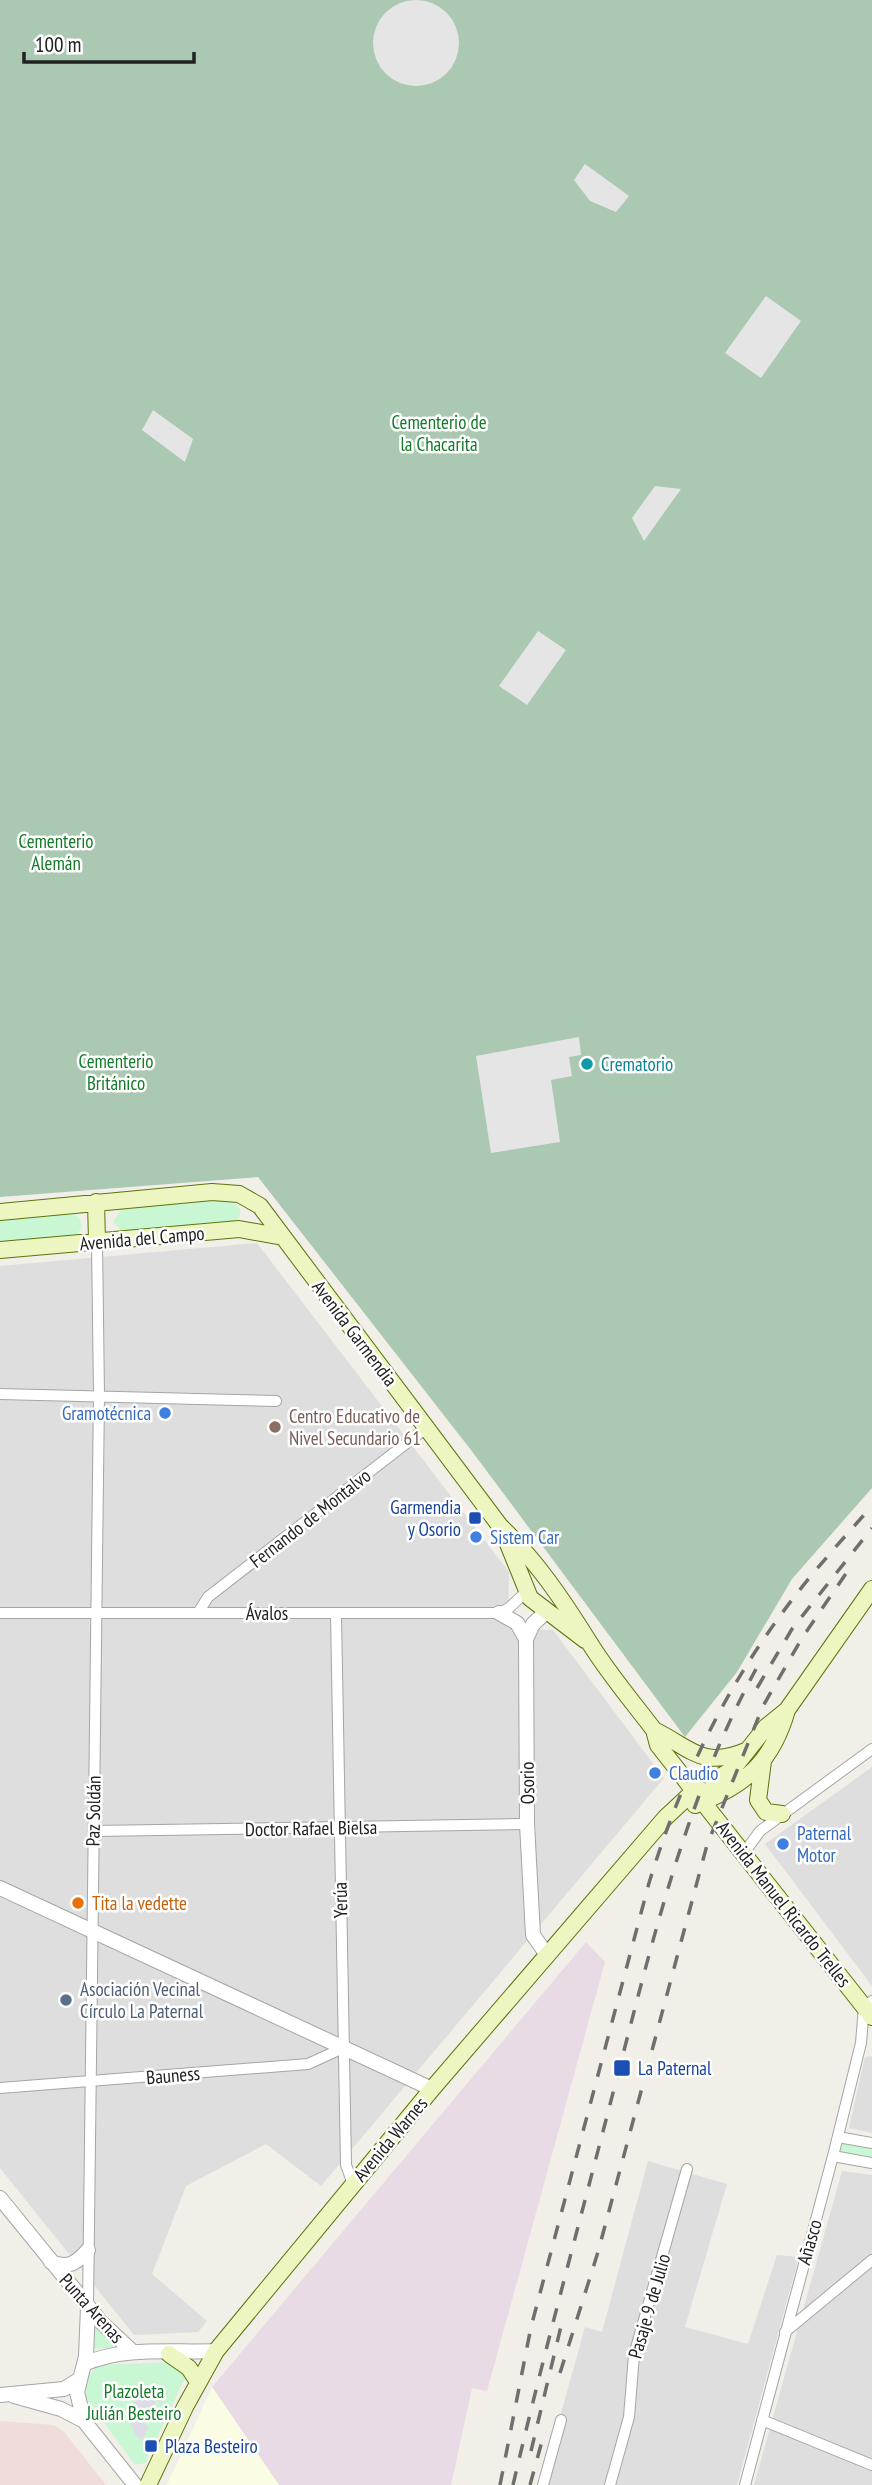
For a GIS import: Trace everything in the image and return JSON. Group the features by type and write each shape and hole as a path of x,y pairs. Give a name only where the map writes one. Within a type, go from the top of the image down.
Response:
{"main road":[{"name":"Avenida del Campo","path":"0,1212 225,1192 239,1194 260,1206"},
{"path":"96,1202 97,1241"},
{"name":"Avenida Garmendia","path":"260,1206 500,1526 552,1586 589,1643 653,1730 658,1745 699,1796"},
{"name":"Avenida del Campo","path":"0,1250 239,1229 283,1237"},
{"name":"Avenida Garmendia","path":"500,1526 526,1592 545,1613 589,1643"},
{"path":"526,1592 534,1581 552,1586 554,1603 545,1613"},
{"name":"Avenida Warnes","path":"148,2485 216,2351 432,2089 666,1817 732,1770 766,1727 787,1710 871,1594"},
{"name":"Avenida Warnes","path":"699,1796 738,1786 763,1761 780,1736 787,1710"},
{"path":"653,1730 680,1747 705,1757 723,1759 748,1750"},
{"path":"763,1761 758,1800 766,1812 782,1814"},
{"path":"666,1817 676,1795 679,1771"},
{"name":"Avenida Manuel Ricardo Trelles","path":"699,1796 869,2008"},
{"path":"169,2354 183,2363 198,2382"}],"street":[{"name":"Paz Soldán","path":"84,2421 77,2401 84,2364 88,2307 90,1931 94,1830 94,1614 99,1395 97,1241"},
{"path":"0,1394 276,1401"},
{"name":"Fernando de Montalvo","path":"198,1613 208,1597 426,1428"},
{"path":"526,1592 499,1614 517,1623 526,1639"},
{"path":"526,1639 533,1624 545,1613"},
{"name":"Ávalos","path":"0,1614 499,1614"},
{"name":"Yerúa","path":"336,1614 346,2165 353,2184"},
{"name":"Osorio","path":"526,1639 527,1824 533,1936 547,1955"},
{"path":"744,1853 760,1832 872,1748"},
{"name":"Doctor Rafael Bielsa","path":"94,1830 527,1824"},
{"path":"0,1888 432,2089"},
{"name":"Añasco","path":"745,2485 838,2137 869,2008"},
{"name":"Bauness","path":"0,2088 308,2064 343,2048"},
{"path":"838,2137 872,2143"},
{"path":"833,2156 872,2162"},
{"name":"Pasaje 9 de Julio","path":"610,2485 629,2417 634,2355 687,2169"},
{"name":"Punta Arenas","path":"0,2198 88,2307 133,2352 169,2354 216,2351"},
{"path":"51,2262 61,2266 71,2265 88,2250"},
{"path":"785,2332 872,2260"},
{"path":"84,2364 100,2356 133,2352"},
{"path":"7,2396 64,2389 80,2379"},
{"path":"7,2396 61,2409 84,2421 135,2485"},
{"path":"544,2485 561,2420"},
{"path":"762,2420 872,2465"}],"shaded area":[{"path":"408,0 424,0 447,12 456,26 459,43 456,60 447,74 424,86 408,86 392,79 380,67 373,51 373,35 380,19 392,7"},
{"path":"585,164 629,196 616,212 590,201 574,180"},
{"path":"766,296 801,321 761,378 725,353"},
{"path":"153,410 193,439 185,462 142,430"},
{"path":"655,486 681,489 644,541 632,518"},
{"path":"538,631 566,650 527,705 499,686"},
{"path":"579,1037 581,1055 569,1057 572,1076 551,1080 560,1142 491,1153 476,1056"},
{"path":"257,1243 509,1572 508,1628 553,1630 664,1778 321,2186 266,2144 186,2186 152,2274 207,2321 198,2332 134,2335 0,2168 0,1266"},
{"path":"872,1767 872,1986 765,1844"},
{"path":"586,1942 605,1962 487,2391 472,2388 451,2485 279,2485 212,2387"},
{"path":"872,2056 872,2133 849,2128 865,2057"},
{"path":"648,2161 727,2184 685,2327 748,2344 777,2255 799,2257 737,2485 541,2485 585,2327 602,2332"},
{"path":"842,2171 872,2175 872,2485 754,2485"},
{"path":"212,2387 279,2485 167,2485"},
{"path":"152,2389 168,2392 162,2403 156,2400 144,2424 149,2427 142,2440 135,2434 128,2415 135,2398"},
{"path":"0,2421 54,2425 64,2432 106,2485 0,2485"}],"green space":[{"name":"Cementerio de la Chacarita","path":"0,0 872,0 872,1488 792,1579 737,1672 685,1737 471,1450 258,1177 0,1197"},
{"path":"230,1199 240,1209 240,1216 234,1222 123,1232 113,1222 121,1209"},
{"path":"72,1212 80,1219 82,1227 75,1237 0,1243 0,1218"},
{"path":"838,2137 872,2143 872,2163 833,2156"},
{"path":"93,2321 119,2347 93,2349"},
{"name":"Plazoleta Julián Besteiro","path":"170,2362 186,2376 145,2463 135,2465 86,2398 85,2380 98,2365"}],"railway":[{"path":"500,2485 531,2327 649,1883 673,1812 720,1711 759,1647 802,1587 872,1506"},
{"path":"757,1688 792,1629 872,1528"},
{"path":"560,2373 598,2252 707,1845 763,1706 802,1638 847,1572"},
{"path":"513,2485 672,1874 709,1770 756,1669"},
{"path":"531,2451 563,2318"},
{"path":"530,2485 542,2441"}],"place":[{"name":"Crematorio","path":"587,1064"},
{"name":"Gramotécnica","path":"165,1413"},
{"name":"Centro Educativo de Nivel Secundario 61","path":"275,1427"},
{"name":"Garmendia y Osorio","path":"475,1518"},
{"name":"Sistem Car","path":"476,1537"},
{"name":"Claudio","path":"655,1773"},
{"name":"Paternal Motor","path":"783,1844"},
{"name":"Tita la vedette","path":"78,1903"},
{"name":"Asociación Vecinal Círculo La Paternal","path":"66,2000"},
{"name":"La Paternal","path":"622,2068"},
{"name":"Plaza Besteiro","path":"151,2446"}],"park label":[{"name":"Cementerio Alemán","path":"56,852"},
{"name":"Cementerio Británico","path":"116,1072"}]}
